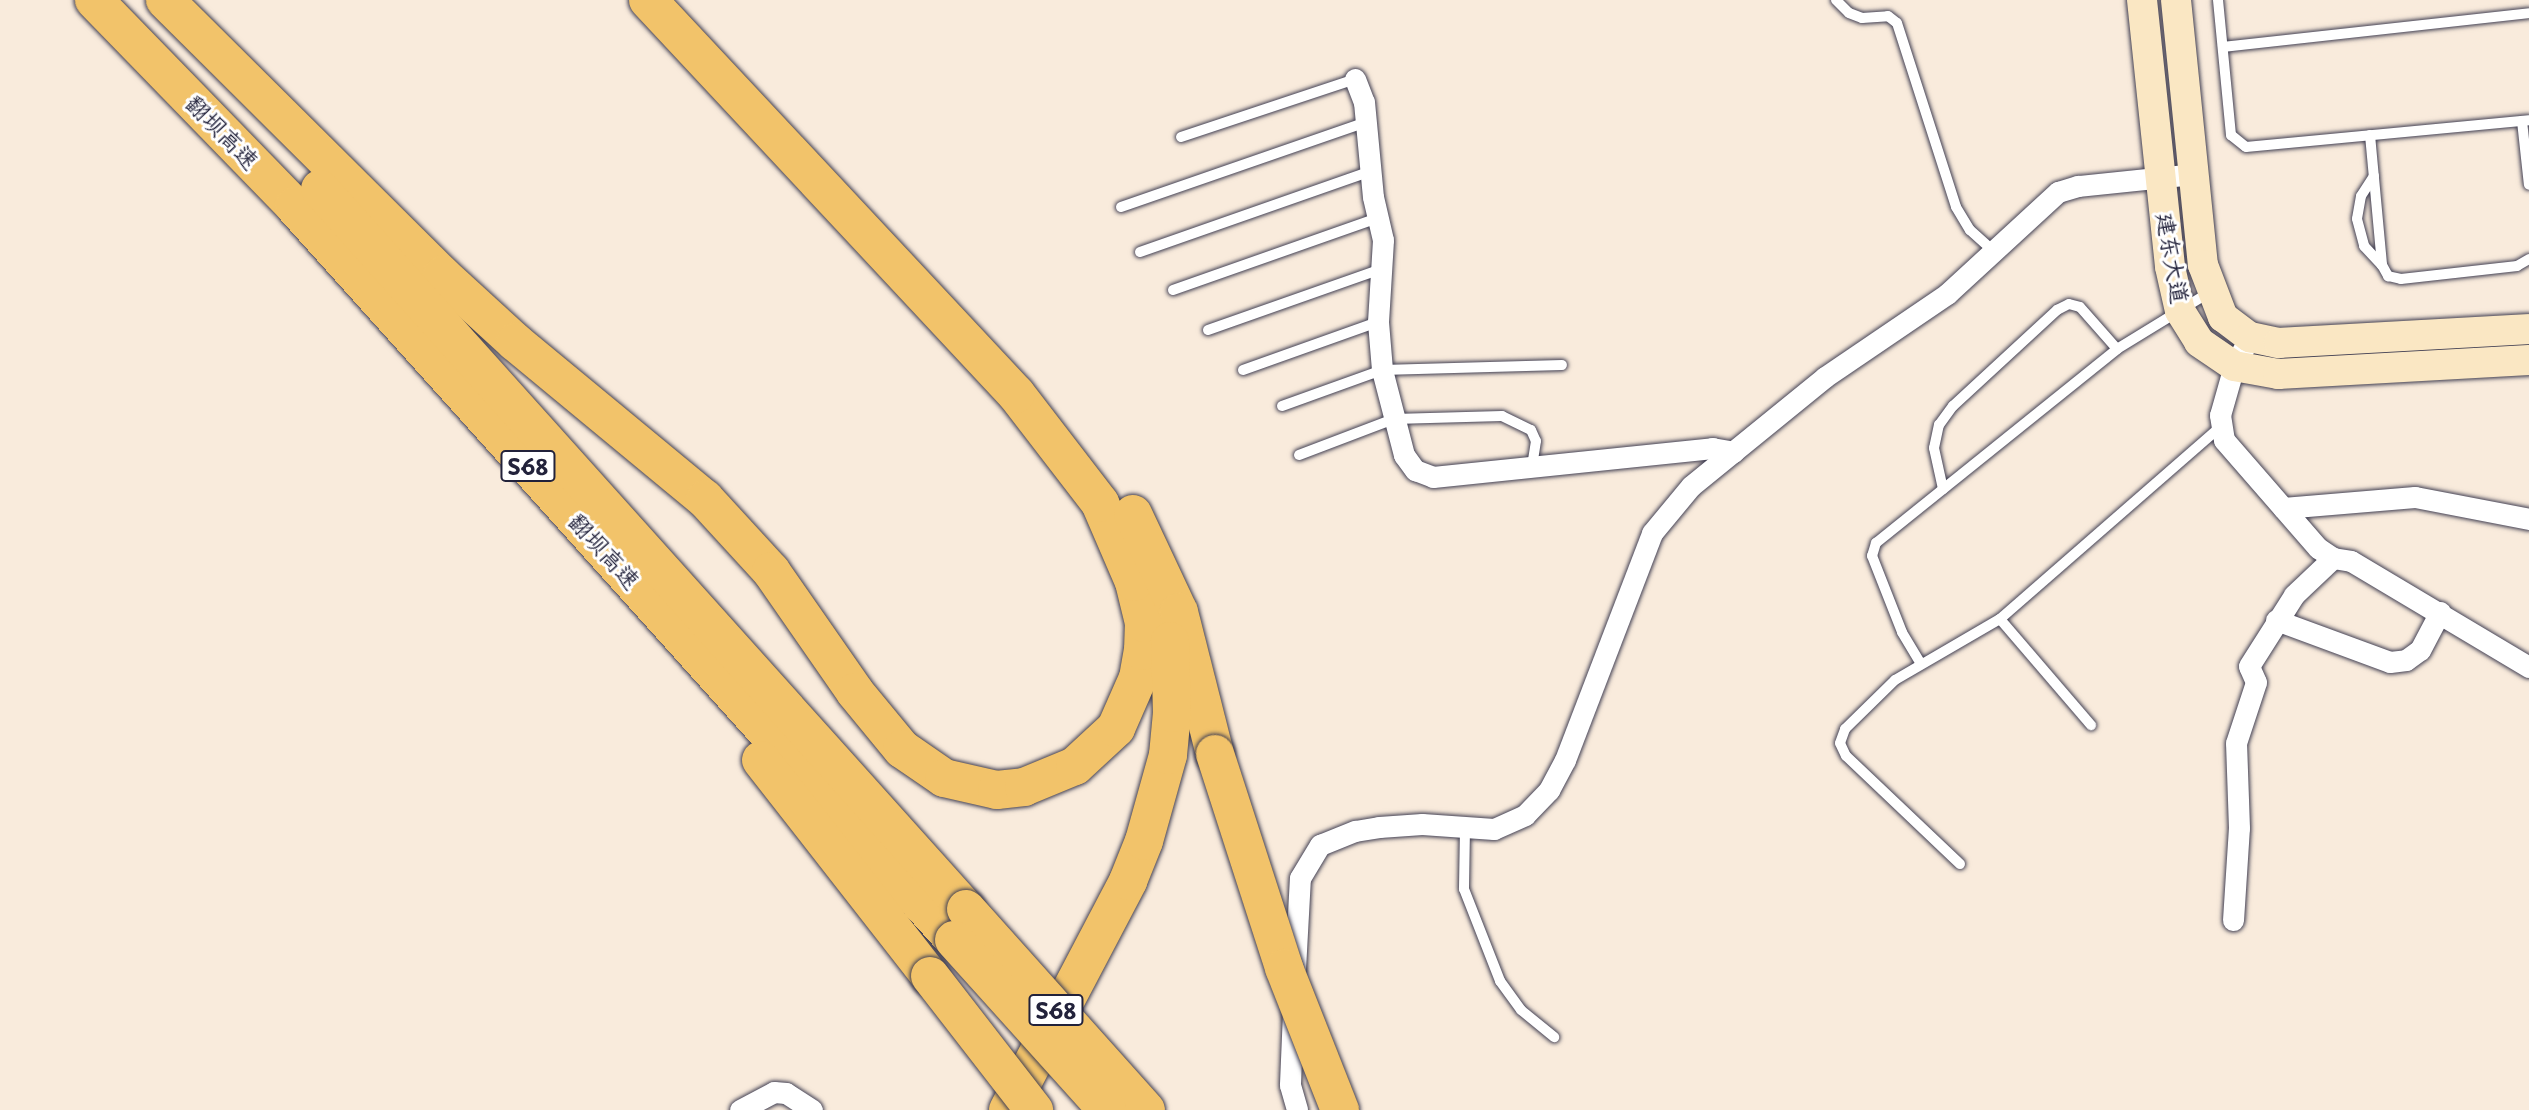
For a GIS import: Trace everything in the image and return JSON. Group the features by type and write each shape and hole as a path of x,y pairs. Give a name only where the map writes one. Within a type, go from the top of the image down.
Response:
{"highway":[{"name":"翻坝高速","path":"94,0 294,206 558,499 960,924 1146,1110"},
{"name":"翻坝高速","path":"145,0 960,924 1107,1110"},
{"path":"165,0 442,275 515,342 705,499 771,571 870,712 921,765 970,787 997,790 1024,787 1075,766 1098,749 1129,704 1138,678 1144,623"},
{"path":"648,0 1048,430 1100,503 1134,582 1151,670 1150,710 1136,789 1104,871 980,1110"},
{"path":"683,0 1067,415 1124,495 1180,612 1215,754 1284,968 1340,1110"},
{"path":"558,499 1034,1110"},
{"path":"1008,1110 1128,881 1159,799 1171,724 1172,668 1159,582 1144,538"}],"street":[{"name":"建东大道","path":"2142,0 2170,267 2180,311 2199,342 2234,366 2278,374 2529,360"},
{"name":"建东大道","path":"2176,0 2194,174 2210,292 2223,317 2250,337 2279,343 2529,329"},
{"path":"1355,79 1366,122 1384,268 1378,321 1382,370 1404,455 1423,475 1532,467 1712,448 1734,452"},
{"path":"1297,1110 1290,1085 1298,891 1310,855 1332,838 1355,831 1422,824 1465,829 1510,823 1549,790 1565,760 1652,533 1691,486 1825,377 1947,294 2058,192 2194,174"},
{"path":"2250,337 2234,366 2219,428 2224,440 2318,548 2333,558 2351,561 2529,667"},
{"path":"2283,508 2415,497 2529,520"},
{"path":"2233,920 2239,828 2238,728 2256,682 2249,666 2294,595 2333,558"},
{"path":"2276,620 2390,662 2406,660 2420,650 2440,612"},
{"path":"740,1110 774,1092 786,1093 812,1110"}],"lane":[{"path":"1836,0 1849,13 1862,18 1888,16 1897,23 1956,206 1970,230 1992,250"},
{"path":"2218,0 2231,135 2246,147 2526,120 2529,186"},
{"path":"2223,47 2529,13"},
{"path":"1181,137 1355,79"},
{"path":"1121,206 1366,122"},
{"path":"2370,135 2382,265"},
{"path":"1140,252 1371,171"},
{"path":"2374,176 2361,196 2357,219 2364,246 2382,265 2388,276 2401,279 2517,266 2529,259"},
{"path":"1173,290 1378,218"},
{"path":"1208,330 1384,268"},
{"path":"1920,664 1902,632 1873,550 1943,489 2116,349 2210,292"},
{"path":"1943,489 1934,448 1940,425 1953,406 2057,310 2069,304 2080,307 2116,349"},
{"path":"1243,370 1378,321"},
{"path":"1282,406 1382,370 1562,365"},
{"path":"1298,455 1394,419 1502,416 1531,430 1536,441 1532,467"},
{"path":"1960,864 1846,756 1840,743 1845,729 1895,680 2000,620 2219,428"},
{"path":"2000,620 2091,725"},
{"path":"1465,829 1464,889 1500,981 1521,1010 1554,1037"}]}
